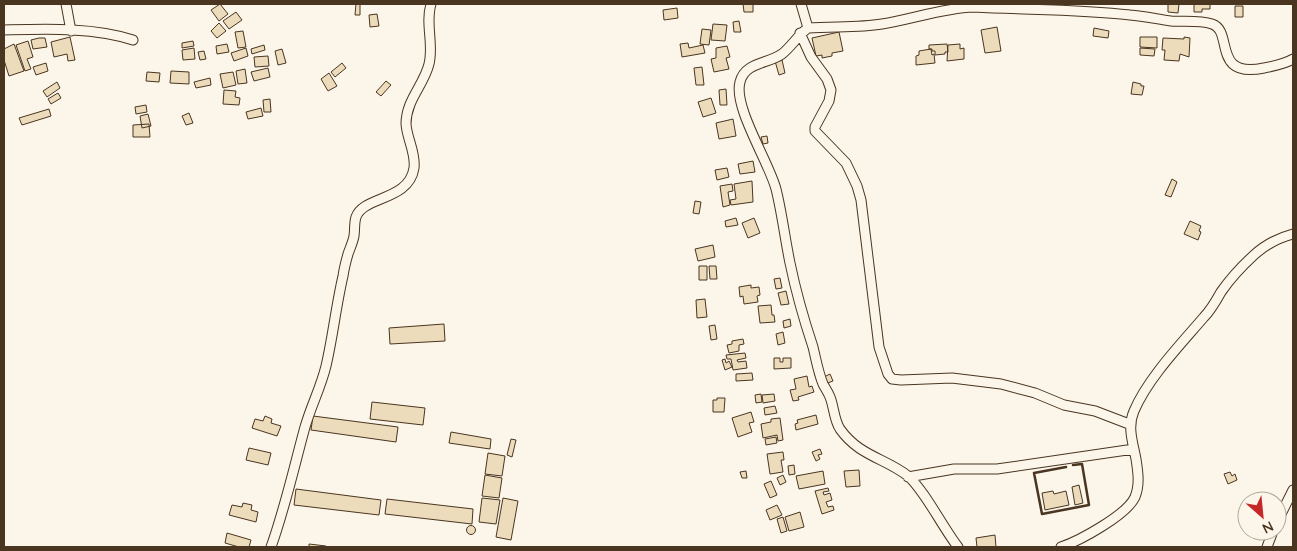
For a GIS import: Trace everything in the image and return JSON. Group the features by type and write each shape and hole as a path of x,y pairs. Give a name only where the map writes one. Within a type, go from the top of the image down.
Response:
{"street":[{"path":"66,4 72,31"},
{"path":"271,547 289,494 306,426 326,367 342,278 354,237 356,216 364,207 403,188 414,168 406,123 414,94 429,64 431,48 428,24 431,4"},
{"path":"801,4 804,30 811,57 827,79 831,90 829,101 815,127 815,131 846,164 857,186 861,200 879,347 888,374 892,379 901,380 952,378 1001,384 1035,393 1064,405 1095,412 1129,424"},
{"path":"958,547 922,493 908,477 888,464 863,452 841,431 837,424 834,409 823,383 802,313 790,265 775,186 742,105 739,90 740,82 745,72 783,53 804,30 880,25 956,8 974,7 1130,14 1171,21 1209,23 1216,25 1221,32 1228,57 1235,66 1244,70 1274,66 1293,59"},
{"path":"4,30 114,34 133,40"},
{"path":"1061,547 1094,533 1134,499 1138,487 1129,424 1144,392 1178,345 1205,316 1231,281 1254,255 1273,240 1293,234"},
{"path":"908,477 954,469 997,469 1134,449"},
{"path":"1287,502 1293,490"}],"building":[{"path":"220,4 228,14 219,21 211,10"},
{"path":"356,4 360,4 360,15 355,15"},
{"path":"743,4 753,4 753,12 744,12"},
{"path":"1168,4 1179,4 1178,13 1168,12"},
{"path":"1194,4 1210,4 1210,9 1194,12"},
{"path":"1235,6 1243,6 1243,17 1235,17"},
{"path":"677,8 678,18 664,20 663,10"},
{"path":"236,12 242,20 229,29 223,21"},
{"path":"377,14 379,26 370,27 369,15"},
{"path":"739,21 741,32 734,32 733,22"},
{"path":"219,23 226,31 217,38 211,31"},
{"path":"713,24 727,25 725,41 711,40"},
{"path":"997,27 1001,51 985,53 981,30"},
{"path":"1094,28 1109,31 1108,38 1093,36"},
{"path":"702,29 711,30 709,45 700,44"},
{"path":"243,31 246,47 238,48 235,32"},
{"path":"839,32 843,51 832,53 832,56 822,58 822,55 816,56 812,38"},
{"path":"70,37 75,60 68,61 67,54 54,57 51,42"},
{"path":"1140,37 1157,37 1157,48 1140,47"},
{"path":"1184,37 1190,38 1189,57 1180,54 1179,61 1164,60 1165,50 1162,50 1163,38 1184,39"},
{"path":"45,38 47,47 33,49 31,40"},
{"path":"28,41 33,57 27,59 31,69 25,71 16,45"},
{"path":"193,41 194,46 182,48 182,43"},
{"path":"688,43 689,48 703,45 705,53 682,57 680,44"},
{"path":"14,44 24,71 9,76 4,60 4,49"},
{"path":"227,44 229,52 217,54 216,46"},
{"path":"947,44 948,52 945,52 945,54 935,55 935,51 929,49 929,45"},
{"path":"960,44 960,49 964,48 964,59 947,61 948,45"},
{"path":"264,45 265,50 252,54 251,49"},
{"path":"727,46 730,57 726,58 729,69 714,72 711,59 716,58 716,48"},
{"path":"194,48 195,59 183,60 182,50"},
{"path":"246,48 248,56 234,61 231,53"},
{"path":"1140,48 1155,49 1154,56 1140,55"},
{"path":"282,49 286,63 278,65 275,51"},
{"path":"931,49 932,55 934,54 935,63 916,65 916,56 919,55 919,51"},
{"path":"204,51 206,59 200,60 198,52"},
{"path":"268,56 269,66 255,67 254,57"},
{"path":"782,60 785,73 779,75 775,61"},
{"path":"46,63 48,71 36,75 33,67"},
{"path":"342,63 346,68 335,77 331,72"},
{"path":"702,67 704,85 696,85 694,68"},
{"path":"268,68 270,77 254,81 251,72"},
{"path":"245,69 247,83 238,84 236,71"},
{"path":"171,71 189,72 189,84 170,83"},
{"path":"147,72 160,73 159,82 146,81"},
{"path":"233,72 236,85 223,88 220,74"},
{"path":"329,73 337,86 328,91 321,79"},
{"path":"210,78 211,85 196,88 194,82"},
{"path":"386,81 391,85 381,96 376,92"},
{"path":"57,82 60,88 47,97 43,91"},
{"path":"1133,82 1144,86 1142,95 1131,94"},
{"path":"726,89 727,105 720,105 719,90"},
{"path":"224,90 236,91 235,97 240,98 239,105 223,104"},
{"path":"58,93 61,98 51,104 48,99"},
{"path":"711,98 716,113 703,117 698,102"},
{"path":"270,99 271,112 264,112 263,100"},
{"path":"146,105 147,112 136,114 135,107"},
{"path":"261,108 263,116 248,119 246,112"},
{"path":"49,109 51,116 22,125 19,118"},
{"path":"189,113 193,123 186,125 182,116"},
{"path":"148,114 151,126 142,128 140,116"},
{"path":"733,119 736,136 719,139 716,123"},
{"path":"149,124 150,137 133,137 133,125"},
{"path":"767,136 768,143 763,144 761,137"},
{"path":"753,161 755,172 740,174 738,164"},
{"path":"727,168 729,177 717,180 715,170"},
{"path":"1172,179 1177,182 1171,197 1165,195"},
{"path":"752,181 753,202 731,205 730,200 736,199 734,184"},
{"path":"732,184 733,191 728,192 730,205 723,207 720,186"},
{"path":"695,201 701,202 699,214 693,213"},
{"path":"736,218 738,225 726,227 725,221"},
{"path":"754,218 760,233 748,238 742,223"},
{"path":"1190,221 1201,226 1198,240 1184,234"},
{"path":"713,245 715,257 698,261 695,249"},
{"path":"699,266 707,266 707,280 699,280"},
{"path":"709,266 716,266 717,279 710,279"},
{"path":"780,278 782,288 776,289 774,279"},
{"path":"751,285 751,288 759,287 760,295 757,296 758,302 744,304 743,296 740,297 739,287"},
{"path":"786,291 789,304 781,305 778,293"},
{"path":"705,299 707,317 697,318 696,300"},
{"path":"771,305 775,322 760,323 758,306"},
{"path":"790,319 791,326 784,328 783,321"},
{"path":"444,324 445,341 390,344 389,328"},
{"path":"715,325 717,339 711,340 709,326"},
{"path":"783,332 785,343 778,345 776,334"},
{"path":"743,339 744,344 739,345 739,351 729,353 727,345 732,344 732,341"},
{"path":"745,353 746,358 737,360 738,362 746,361 747,368 733,370 731,359 727,359 726,355"},
{"path":"774,358 780,358 780,362 783,362 783,358 791,358 791,368 774,369"},
{"path":"725,359 726,363 729,361 732,367 725,370 722,360"},
{"path":"752,373 753,380 736,381 736,374"},
{"path":"830,374 833,381 825,384 822,378"},
{"path":"807,376 809,387 812,386 814,392 798,397 799,400 793,401 790,390 796,389 794,379"},
{"path":"761,394 762,402 756,403 755,395"},
{"path":"774,394 775,401 763,403 762,395"},
{"path":"717,398 725,398 724,412 713,412 713,400 717,400"},
{"path":"372,402 425,408 423,425 370,419"},
{"path":"775,406 777,413 765,415 764,408"},
{"path":"751,412 754,422 749,423 752,432 738,437 732,418"},
{"path":"816,415 818,424 796,430 795,424 798,423 797,420"},
{"path":"265,416 272,419 271,423 281,426 277,436 252,428 255,419 263,421"},
{"path":"313,416 398,427 396,442 311,430"},
{"path":"780,418 783,440 778,441 777,435 763,438 761,424 771,422 771,419"},
{"path":"451,432 491,439 490,449 449,443"},
{"path":"776,437 777,443 766,445 765,439"},
{"path":"511,439 516,440 512,457 507,455"},
{"path":"249,448 271,453 268,465 246,460"},
{"path":"820,449 822,454 818,455 820,459 816,461 812,452"},
{"path":"783,452 784,460 781,460 783,472 770,474 767,454"},
{"path":"488,453 505,456 502,476 485,474"},
{"path":"794,465 795,474 789,475 788,466"},
{"path":"859,470 860,486 846,487 844,471"},
{"path":"746,471 747,478 742,478 740,472"},
{"path":"823,471 825,484 799,489 796,476"},
{"path":"1230,472 1232,476 1235,474 1237,480 1228,484 1224,474"},
{"path":"485,475 502,478 499,498 482,496"},
{"path":"783,475 786,482 780,485 777,478"},
{"path":"771,481 777,495 770,498 764,484"},
{"path":"1079,485 1083,503 1075,505 1072,487"},
{"path":"828,488 829,491 823,492 824,495 830,493 832,500 826,502 828,507 833,506 834,510 822,514 815,491"},
{"path":"296,489 381,500 379,515 294,505"},
{"path":"1053,491 1054,494 1066,491 1069,505 1045,510 1042,493"},
{"path":"482,498 500,500 496,524 479,522"},
{"path":"503,498 518,501 511,540 496,537"},
{"path":"387,499 473,509 472,524 385,514"},
{"path":"243,503 252,505 251,510 258,512 256,522 229,515 232,505 242,507"},
{"path":"777,505 782,515 770,520 766,510"},
{"path":"800,512 804,527 789,531 785,517"},
{"path":"783,517 787,531 781,533 777,519"},
{"path":"471,525 476,530 471,535 466,530"},
{"path":"227,533 251,540 249,547 239,547 225,543"},
{"path":"995,535 996,547 977,547 976,538"},
{"path":"309,544 326,546 326,547 309,547"}],"wall":[{"path":"1066,467 1034,473 1042,514 1089,505 1082,464 1073,465"}]}
